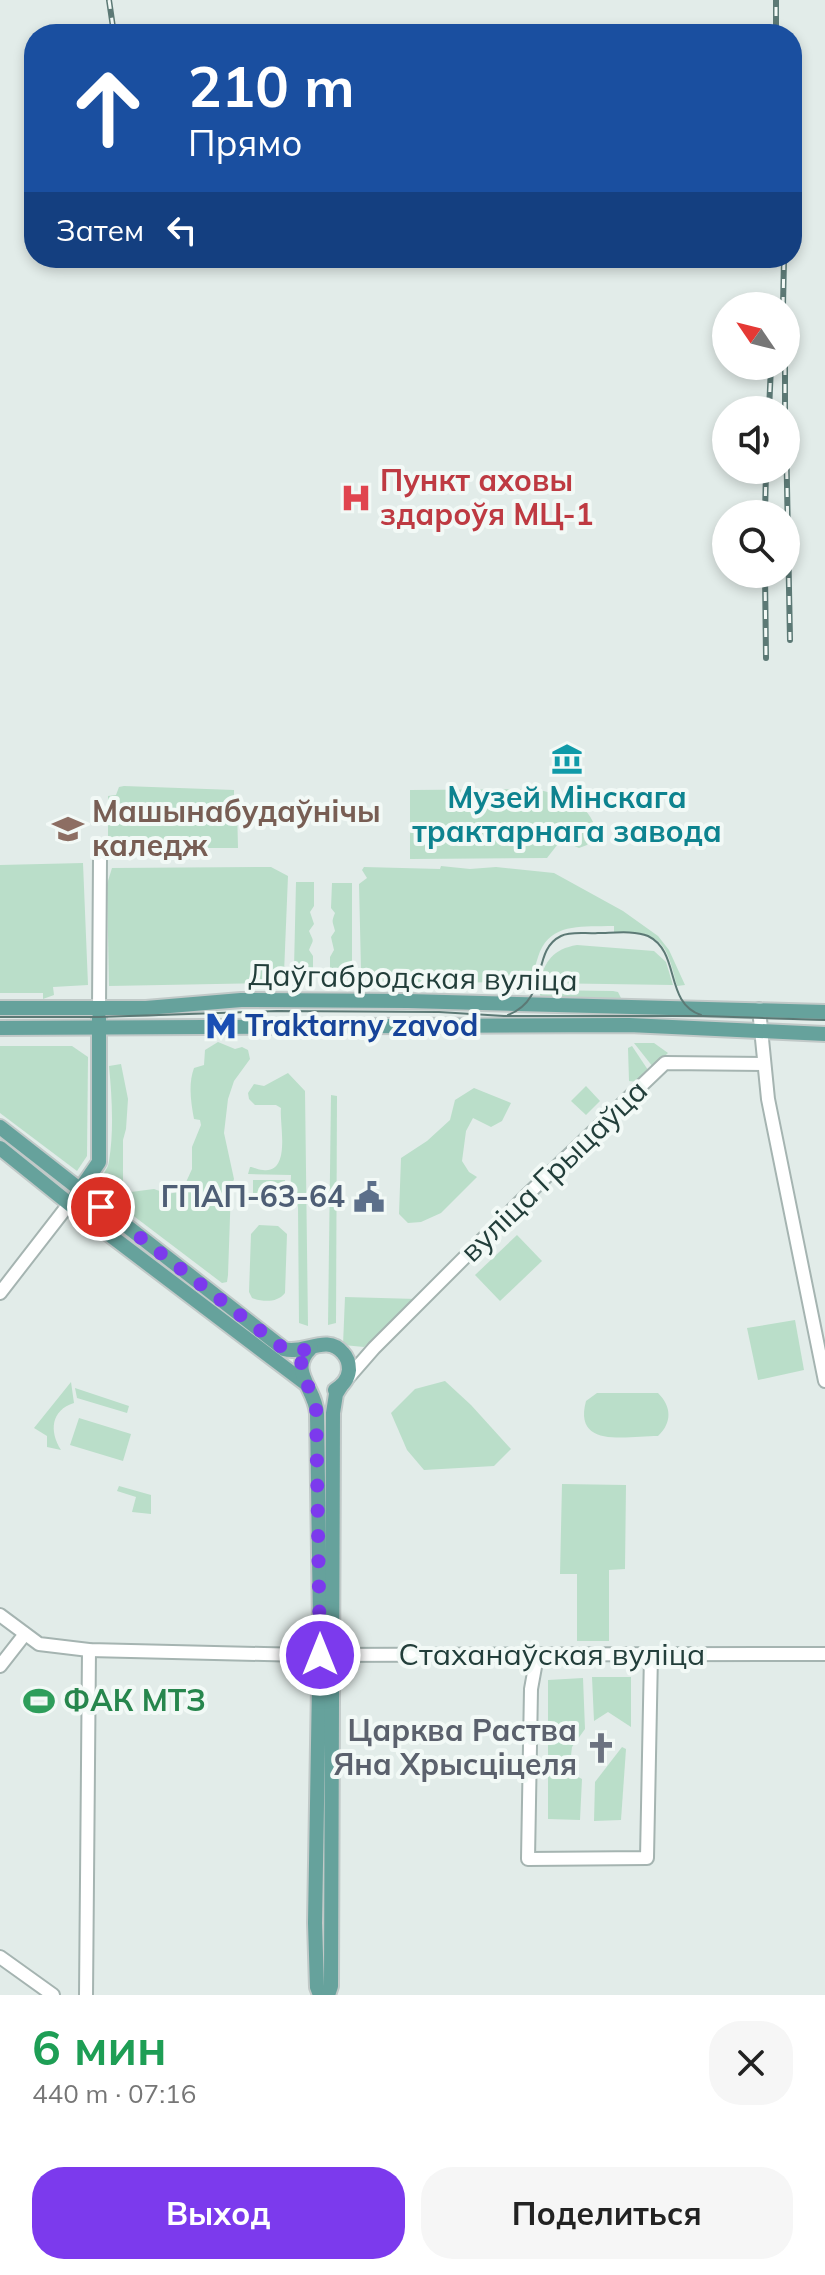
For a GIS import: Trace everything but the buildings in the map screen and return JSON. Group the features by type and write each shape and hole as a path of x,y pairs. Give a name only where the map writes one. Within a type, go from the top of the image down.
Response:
{"main road":[{"name":"Даўгабродская вуліца","path":"0,1008 146,1008 241,1000 286,1000 825,1012"},
{"path":"69,1204 99,1162 99,1008"},
{"name":"Даўгабродская вуліца","path":"0,1028 629,1025 825,1034"},
{"path":"0,1127 284,1349 300,1351 326,1344 339,1349 348,1362 344,1382 336,1394 333,1413 326,1513 331,1986 328,1995"},
{"path":"0,1148 307,1385 325,1393 344,1382"},
{"path":"311,1348 300,1367 316,1404 326,1513"},
{"path":"320,1995 317,1987 315,1923 327,1655"}],"street":[{"path":"99,1008 100,860"},
{"path":"759,1009 768,1099 825,1381"},
{"name":"вуліца Грыцаўца","path":"344,1382 374,1348 665,1063 764,1064"},
{"path":"0,1293 69,1204"},
{"path":"339,1349 360,1352 374,1348"},
{"name":"Стаханаўская вуліца","path":"0,1615 39,1644 89,1650 327,1655 825,1654"},
{"path":"0,1666 25,1634"},
{"path":"86,1995 89,1650"},
{"path":"537,1656 531,1689 528,1859 592,1859 647,1858 651,1654"},
{"path":"0,1957 53,1995"}],"green space":[{"path":"119,787 234,790 238,848 166,848 145,855 108,850 108,796 116,795"},
{"path":"535,789 564,797 588,813 596,832 587,845 579,848 561,840 547,858 410,859 410,790"},
{"path":"83,863 88,985 53,987 54,995 43,999 43,993 0,993 0,865"},
{"path":"441,866 470,869 496,867 554,873 623,911 658,936 669,950 685,985 677,986 669,958 659,942 642,934 614,932 614,926 569,928 550,937 538,957 532,982 370,983 361,970 359,884 367,878 362,870 364,867 440,869"},
{"path":"271,867 288,876 284,973 276,983 109,986 107,884 112,868"},
{"path":"296,882 314,882 314,906 310,912 314,924 309,931 313,940 309,950 313,956 313,968 294,968"},
{"path":"332,883 352,883 352,968 330,968 334,950 331,937 335,931 335,913 331,908"},
{"path":"577,945 654,951 666,962 673,985 539,983 551,957"},
{"path":"539,990 613,991 618,992 622,1000 541,999"},
{"path":"218,1042 248,1050 250,1059 234,1081 228,1099 224,1133 234,1179 231,1188 228,1275 227,1282 222,1283 106,1195 99,1184 111,1150 109,1066 121,1064 128,1099 123,1140 123,1193 154,1189 168,1194 182,1191 192,1169 192,1147 201,1125 200,1120 194,1119 192,1074 194,1068 204,1065 205,1050"},
{"path":"634,1043 654,1043 668,1053 653,1067"},
{"path":"0,1046 72,1046 88,1057 87,1156 77,1171 0,1113"},
{"path":"632,1046 648,1070 637,1082 629,1081 628,1048"},
{"path":"288,1073 305,1091 308,1326 299,1323 298,1207 296,1199 290,1198 291,1175 248,1174 250,1167 272,1169 278,1164 282,1146 281,1108 276,1105 255,1105 248,1093 254,1084 264,1086"},
{"path":"586,1086 600,1101 586,1115 571,1101"},
{"path":"474,1088 511,1103 502,1121 491,1127 473,1118 466,1131 462,1161 469,1172 477,1177 441,1213 421,1222 408,1223 399,1214 401,1158 427,1141 450,1120 455,1100"},
{"path":"331,1095 337,1096 336,1323 328,1325"},
{"path":"253,1180 285,1180 285,1204 253,1204"},
{"path":"93,1207 276,1349 273,1353 89,1212"},
{"path":"259,1225 278,1226 287,1234 285,1293 274,1300 252,1298 249,1292 251,1234"},
{"path":"517,1235 542,1261 500,1301 475,1275"},
{"path":"345,1297 417,1299 364,1347 343,1345"},
{"path":"795,1320 804,1370 758,1380 747,1328"},
{"path":"445,1381 511,1449 494,1466 424,1470 407,1450 391,1413 415,1389"},
{"path":"71,1382 74,1403 66,1406 54,1422 55,1436 61,1450 47,1447 47,1436 34,1428"},
{"path":"75,1388 129,1406 127,1413 77,1398"},
{"path":"597,1393 658,1393 668,1409 666,1426 658,1436 618,1438 595,1433 587,1427 584,1416 586,1401"},
{"path":"79,1418 131,1434 123,1461 70,1445"},
{"path":"562,1484 626,1485 625,1569 609,1570 609,1641 577,1641 577,1574 560,1574"},
{"path":"119,1486 151,1495 151,1514 132,1512 136,1497 117,1491"},
{"path":"592,1677 631,1677 631,1727 608,1712 594,1721"},
{"path":"583,1678 585,1729 572,1747 569,1772 582,1779 580,1820 548,1819 548,1680"},
{"path":"622,1747 626,1749 621,1820 594,1821 595,1782"}],"tram line":[{"path":"508,1015 530,998 546,952 561,936 623,932 642,934 658,943 665,953 682,1000 689,1009 701,1015"},
{"path":"0,1017 277,1011 825,1020"}],"railway":[{"path":"109,0 113,24"},
{"path":"776,0 776,24"},
{"path":"783,292 784,268"},
{"path":"770,380 770,396"},
{"path":"785,380 785,396"},
{"path":"765,500 766,484"},
{"path":"787,484 790,640"},
{"path":"765,588 766,658"}],"place":[{"name":"Пункт аховы здароўя МЦ-1","path":"356,498"},
{"name":"Музей Мінскага трактарнага завода","path":"567,759"},
{"name":"Машынабудаўнічы каледж","path":"68,829"},
{"name":"Traktarny zavod","path":"221,1026"},
{"name":"ГПАП-63-64","path":"369,1197"},
{"name":"ФАК МТЗ","path":"39,1701"},
{"name":"Царква Раства Яна Хрысціцеля","path":"601,1748"}],"route":[{"path":"101,1207 284,1349 294,1352 311,1348 300,1367 301,1376 316,1404 320,1655"}]}
